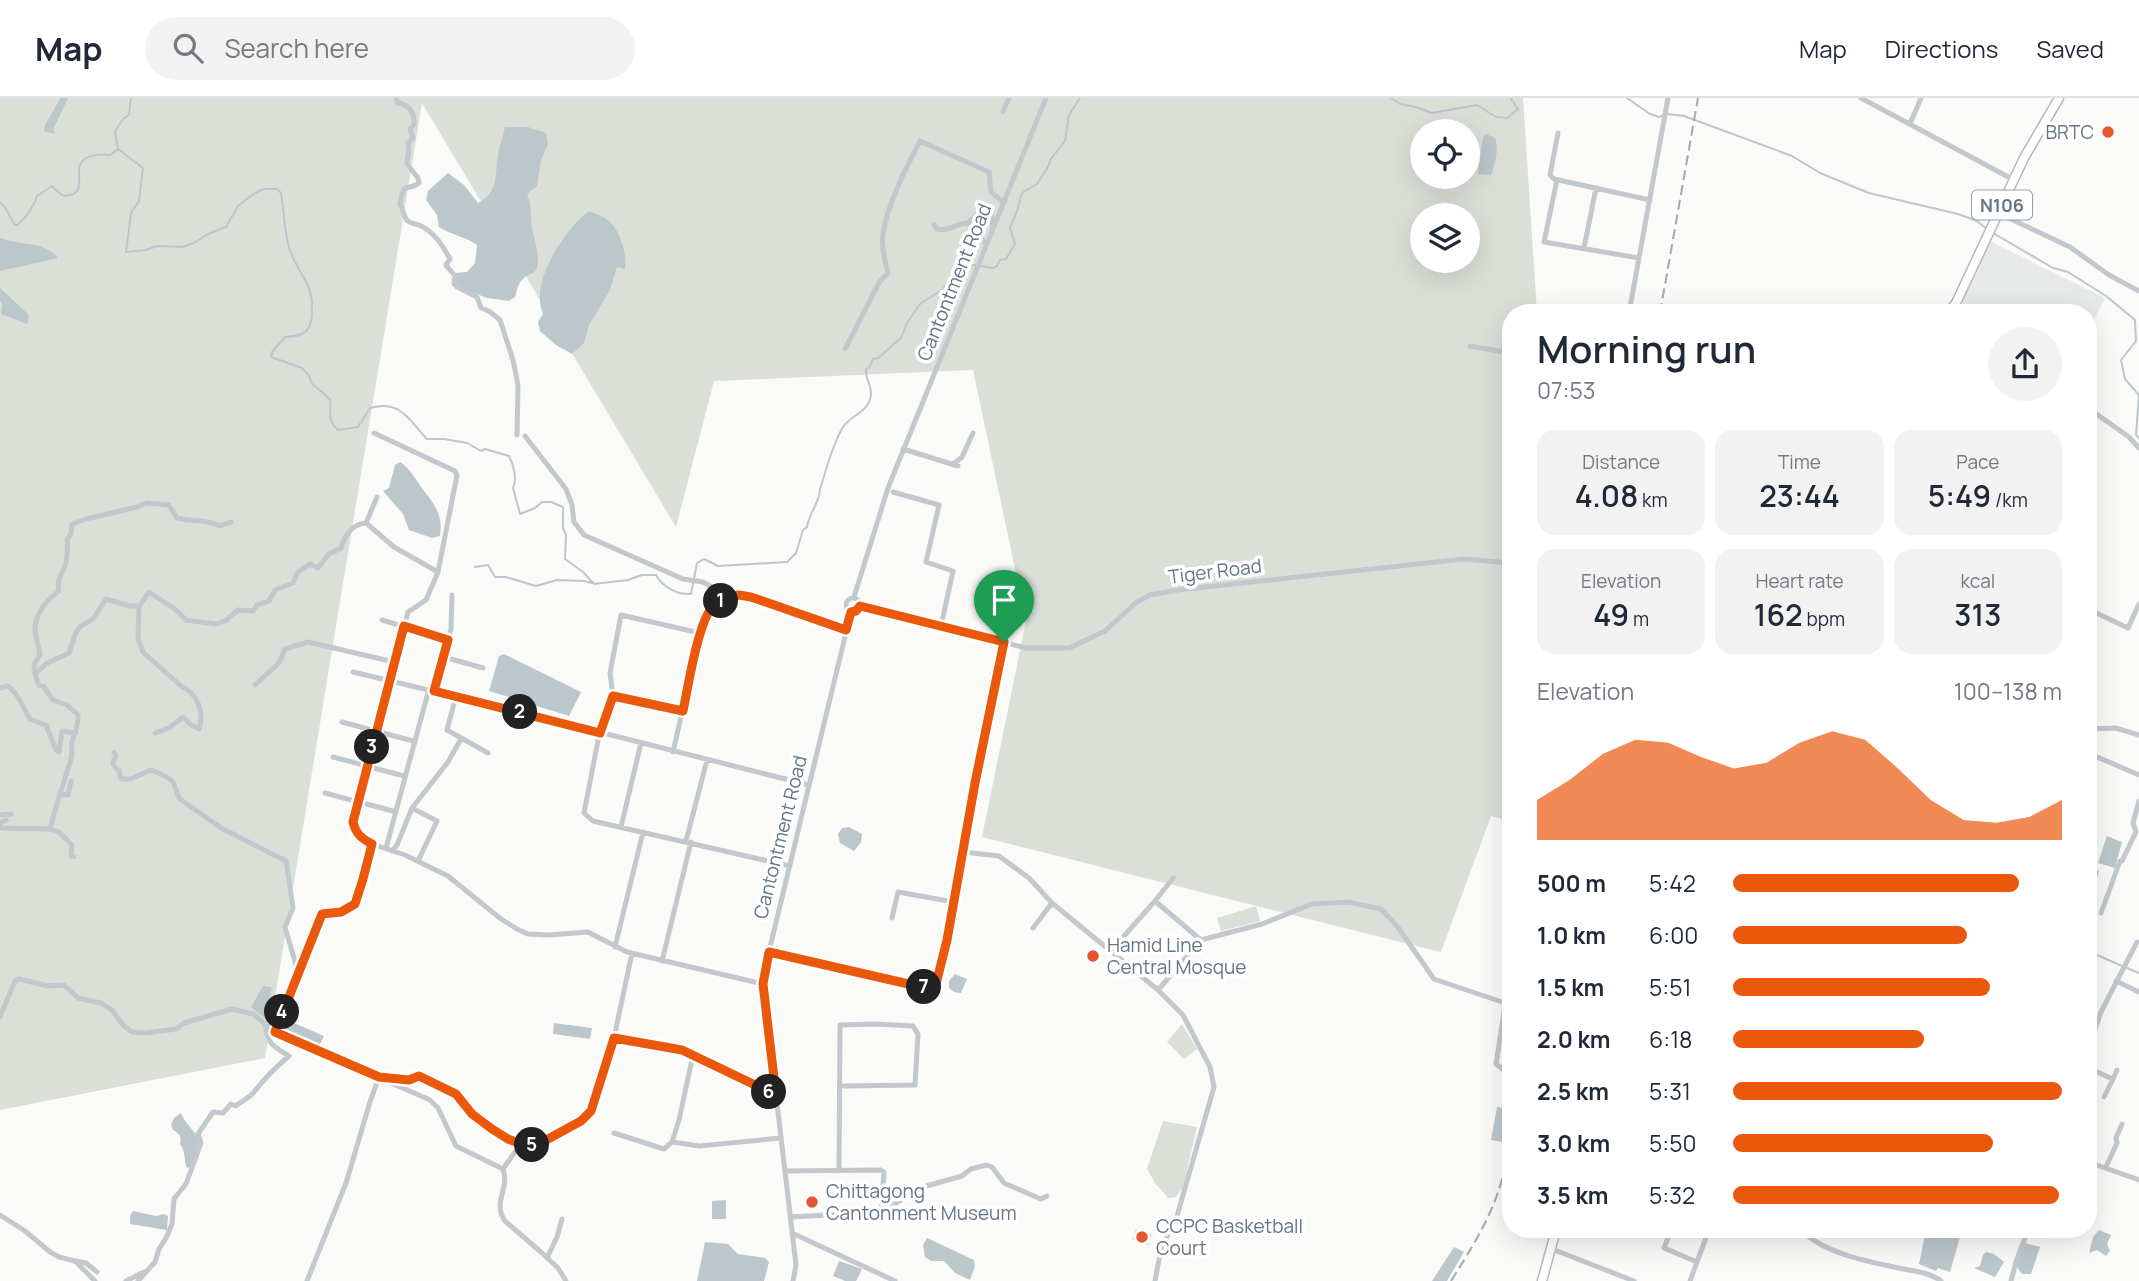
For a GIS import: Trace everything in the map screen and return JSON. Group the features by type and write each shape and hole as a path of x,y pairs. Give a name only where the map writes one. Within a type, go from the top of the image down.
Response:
{"highway":[{"name":"N106","path":"1958,304 2035,135 2059,98"},
{"name":"N106","path":"1955,304 1999,214 2038,141 2065,98"},
{"path":"1544,1281 1555,1238"}],"street":[{"path":"396,98 397,102 409,107 413,113 414,124 410,129 412,138 408,143 407,164 418,177 419,183 405,188 402,193 400,204 403,206 405,218 408,222 421,226 440,242 450,259 446,265 455,276 454,284 457,288 477,297 481,309 489,311 500,320 518,385 517,435"},
{"path":"1003,111 1009,98"},
{"name":"Cantontment Road","path":"854,597 887,488 1046,98"},
{"path":"1631,304 1668,98"},
{"path":"1861,98 2014,180"},
{"path":"1910,124 1921,98"},
{"path":"1558,133 1550,175 1557,180 1650,200"},
{"path":"845,349 880,281 888,273 883,235 890,205 920,141 989,172 991,192 1003,203"},
{"path":"1557,180 1544,242 1639,258"},
{"path":"1584,248 1596,188"},
{"path":"934,225 945,231 960,223 968,223 982,208 989,207 993,228"},
{"path":"1999,214 2070,247 2109,275 2139,291"},
{"path":"968,223 986,244"},
{"path":"1470,346 1502,352"},
{"path":"2097,414 2129,437 2139,448"},
{"path":"374,433 455,471 457,475 438,572 426,600 408,612 404,626 353,822 356,831 361,838 372,844 418,861 448,876 501,919 528,934 588,932 632,953 763,984"},
{"path":"903,449 956,465 973,433"},
{"path":"526,436 566,489 575,522 584,535 683,579 703,582 730,597"},
{"path":"893,492 939,505 926,562 953,571 941,626"},
{"path":"366,523 377,497"},
{"path":"50,829 72,758 72,742 78,715 67,705 53,701 43,686 39,686 34,664 40,655 35,628 37,618 49,598 59,591 57,584 67,560 67,540 72,524 137,508 147,503 169,505 177,517 190,521 210,521 220,527 231,522"},
{"path":"155,733 169,728 183,717 199,729 202,715 198,703 187,689 143,652 138,639 139,606 149,592 186,620 216,624 225,621 238,610 253,611 257,605 270,601 275,590 293,583 299,572 310,564 317,568 328,554 341,548 343,539 352,528 366,523 394,547 438,572"},
{"name":"Tiger Road","path":"860,606 1027,648 1069,648 1105,631 1150,595 1464,559 1502,562"},
{"path":"389,850 451,629 452,595"},
{"path":"673,752 701,633 714,604 739,595 751,597 846,630"},
{"path":"854,597 860,606 851,612 845,603 854,597"},
{"path":"35,674 47,663 69,653 76,632 93,619 106,599 139,606"},
{"path":"2097,613 2128,628 2139,604"},
{"name":"Cantontment Road","path":"793,1281 796,1265 763,984 851,612"},
{"path":"701,633 621,615 610,673 613,696 600,733 584,813 593,821 790,866"},
{"path":"382,620 448,640"},
{"path":"255,685 279,663 285,649 308,642 394,663"},
{"path":"769,952 926,988 936,984 947,940 1004,642"},
{"path":"444,657 483,668"},
{"path":"353,672 809,785"},
{"path":"0,688 8,686 16,693 30,719 46,725 55,750 59,751 62,731 76,733"},
{"path":"456,696 447,730 488,753"},
{"path":"613,696 683,711"},
{"path":"342,722 413,741"},
{"path":"2097,729 2116,728 2139,736"},
{"path":"389,850 397,845 412,808 448,762 461,739"},
{"path":"621,827 641,744"},
{"path":"114,753 116,759 113,763 116,769 120,770 121,779 131,779 151,770 162,774 172,782 180,799 221,828 286,861 293,908 285,927 298,972"},
{"path":"333,757 404,776"},
{"path":"2097,757 2139,775"},
{"path":"662,961 707,760"},
{"path":"60,793 68,795 71,781"},
{"path":"325,793 393,811"},
{"path":"2101,913 2120,862 2136,832 2133,823 2139,801"},
{"path":"412,808 437,821 418,861"},
{"path":"1,821 10,814"},
{"path":"1,821 59,832 72,845 71,856 74,857"},
{"path":"615,947 643,832"},
{"path":"275,1032 322,914 341,912 355,904 372,844"},
{"path":"964,852 999,856 1029,878 1052,903 1158,990 1183,1015 1210,1067 1214,1087 1185,1192 1161,1249 1156,1281"},
{"path":"1110,952 1172,878"},
{"path":"892,918 898,892 954,902"},
{"path":"1155,901 1201,940"},
{"path":"1034,928 1052,903"},
{"path":"1158,990 1201,940 1262,924 1312,904 1361,903 1381,909 1388,915 1434,979 1502,1002"},
{"path":"2097,1022 2137,942"},
{"path":"379,1077 409,1080 419,1076 456,1094 472,1114 492,1129 520,1144 528,1147 548,1139 581,1121 591,1111 614,1038 632,953"},
{"path":"0,1017 15,981 19,979 48,986 64,985 78,998 101,1003 112,1010 132,1032 176,1029 184,1023 232,1009 253,1014 275,1032 430,1100 438,1108 456,1146 503,1170 505,1177 499,1204 500,1213 506,1222 558,1268 566,1281"},
{"path":"2116,981 2139,992"},
{"path":"1502,1023 1496,1064 1502,1069"},
{"path":"138,1281 149,1269 169,1231 174,1199 186,1184 201,1143 198,1134 204,1124 213,1112 223,1113 231,1104 236,1106 249,1096 271,1071 289,1056 269,1042 266,1025"},
{"path":"839,1171 840,1025 914,1026 918,1034 915,1085 844,1086"},
{"path":"614,1038 682,1050 776,1095"},
{"path":"614,1133 664,1149 672,1142 693,1055"},
{"path":"2104,1097 2117,1070"},
{"path":"2097,1072 2113,1079"},
{"path":"307,1281 346,1183 379,1077"},
{"path":"2106,1167 2122,1124"},
{"path":"672,1142 699,1146 781,1138"},
{"path":"503,1170 520,1144"},
{"path":"2097,1164 2139,1180"},
{"path":"790,1217 881,1212 914,1191 962,1176 971,1169 986,1165 992,1167 1004,1183 1041,1199 1047,1196"},
{"path":"785,1171 881,1170 884,1172 881,1212"},
{"path":"0,1215 50,1252 86,1262 97,1272"},
{"path":"547,1258 562,1219"},
{"path":"792,1233 895,1281"},
{"path":"1668,1238 1664,1248 1697,1262"},
{"path":"1690,1281 1706,1238"},
{"path":"1811,1238 1830,1248 1870,1262 1918,1271 1941,1281"},
{"path":"2011,1281 2025,1238"},
{"path":"1553,1250 1634,1281"},
{"path":"76,1261 94,1281"},
{"path":"126,1281 149,1269"}],"shaded area":[{"path":"0,98 1523,98 1536,304 1502,304 1502,819 1491,816 1441,952 982,837 1026,621 973,370 714,381 676,527 422,103 265,1058 0,1110"},
{"path":"60,98 68,98 53,130 55,134 44,131 46,124"},
{"path":"505,127 528,127 546,133 548,144 541,160 537,186 527,194 537,267 521,281 515,297 509,301 487,298 456,286 456,273 467,272 475,263 477,245 439,227 437,215 426,200 428,191 448,173 464,185 478,203 485,199 495,182"},
{"path":"1486,134 1495,138 1497,147 1491,175 1480,174 1483,137"},
{"path":"589,211 605,218 615,228 624,248 625,269 617,267 610,290 589,325 584,343 572,354 540,331 538,322 543,314 541,287 545,272 560,243"},
{"path":"0,238 46,248 58,258 0,271"},
{"path":"1990,241 2105,298 2097,314 2097,304 1959,304"},
{"path":"0,288 29,315 27,324 1,314"},
{"path":"400,462 411,472 436,507 440,520 440,536 432,538 409,530 403,514 383,491 389,488 395,465"},
{"path":"504,654 581,692 569,716 489,691 499,656"},
{"path":"849,827 862,834 861,842 854,851 840,843 838,834 842,828"},
{"path":"2107,836 2122,842 2115,868 2098,863"},
{"path":"1256,906 1260,921 1221,931 1217,918"},
{"path":"955,974 967,979 961,993 949,988 949,981"},
{"path":"263,986 272,987 266,1019 251,1007"},
{"path":"287,1020 324,1036 318,1048 282,1032"},
{"path":"554,1023 592,1028 590,1039 553,1034"},
{"path":"1182,1024 1197,1049 1184,1059 1167,1042"},
{"path":"1497,1107 1502,1108 1502,1142 1491,1140"},
{"path":"181,1113 199,1140 197,1152 187,1168 180,1137 171,1125 174,1118"},
{"path":"1163,1121 1197,1127 1183,1187 1176,1197 1168,1198 1147,1169"},
{"path":"726,1200 726,1219 712,1219 712,1201"},
{"path":"133,1211 168,1216 167,1230 130,1224"},
{"name":"CCPC Basketball Court","path":"1136,1229 1152,1234 1148,1245 1132,1240"},
{"path":"2099,1230 2111,1235 2107,1244 2110,1251 2106,1256 2097,1250 2089,1253"},
{"path":"927,1238 974,1260 975,1266 970,1280 955,1273 944,1261 931,1261 925,1257 923,1245"},
{"path":"1924,1238 1960,1238 1950,1272 1938,1268 1936,1271 1919,1264"},
{"path":"705,1242 728,1244 738,1254 765,1258 769,1262 764,1281 697,1281"},
{"path":"2025,1243 2040,1247 2031,1274 2022,1274 2017,1267"},
{"path":"1454,1247 1464,1252 1447,1281 1432,1281"},
{"path":"1986,1252 1994,1254 2004,1262 1995,1277 1974,1268 1980,1266"},
{"path":"839,1261 862,1269 856,1281 845,1281 833,1276"}],"waterway":[{"path":"118,149 115,132 129,115 131,98"},
{"path":"0,203 17,225 29,212 37,196 52,186 62,195 75,193 79,186 82,161 98,155 110,155 118,149 143,168 139,201 131,213 126,252 157,246 182,247 196,242 226,227 238,206 255,193 264,189 277,189 281,193 289,247 309,289 312,312 305,332 285,337 271,357 302,368 312,384 330,399 331,419 338,430 358,427 370,408 389,406 409,418 427,439 467,443 481,451 485,449 509,456 520,514 542,502 563,507 565,559 594,584 656,575 671,589 691,594 697,563 704,559 718,566 787,562 796,553 839,434 846,423 870,401 871,392 866,369 873,359 878,358 901,338 920,304 943,289 962,263 993,268 1000,260 1006,259 1015,244 1010,228 1022,193 1037,184 1050,160 1065,141 1069,115 1080,98"},
{"path":"1391,98 1400,104 1432,113 1477,105 1496,117 1507,118 1518,109 1512,98"},
{"path":"1627,98 1650,114 1662,116"},
{"path":"1667,114 1684,116 1792,156 1820,173 1869,193 1958,214 1977,221 1988,230"},
{"path":"1993,233 2053,268 2068,272 2106,296 2135,320 2136,341 2121,360 2125,379 2139,395 2136,435 2139,438"},
{"path":"475,567 488,565 495,577 506,577 536,586 557,580 592,583"},
{"path":"2097,955 2122,966"},
{"path":"2127,968 2139,973"}],"railway":[{"path":"1662,304 1698,98"},
{"path":"1451,1281 1490,1213 1502,1178"}],"place":[{"name":"BRTC","path":"2108,132"},
{"name":"Hamid Line Central Mosque","path":"1093,956"},
{"name":"Chittagong Cantonment Museum","path":"812,1202"},
{"name":"CCPC Basketball Court","path":"1142,1237"}],"route":[{"path":"730,597 751,597 846,630 851,612 860,606 1004,642 947,940 936,984 926,988 769,952 763,984 776,1095 682,1050 614,1038 591,1111 581,1121 528,1147 492,1129 472,1114 456,1094 419,1076 409,1080 379,1077 275,1032 322,914 341,912 355,904 363,879 372,844 361,838 353,822 404,626 448,640 434,691 600,733 613,696 683,711 707,615 714,604 730,597"}]}
